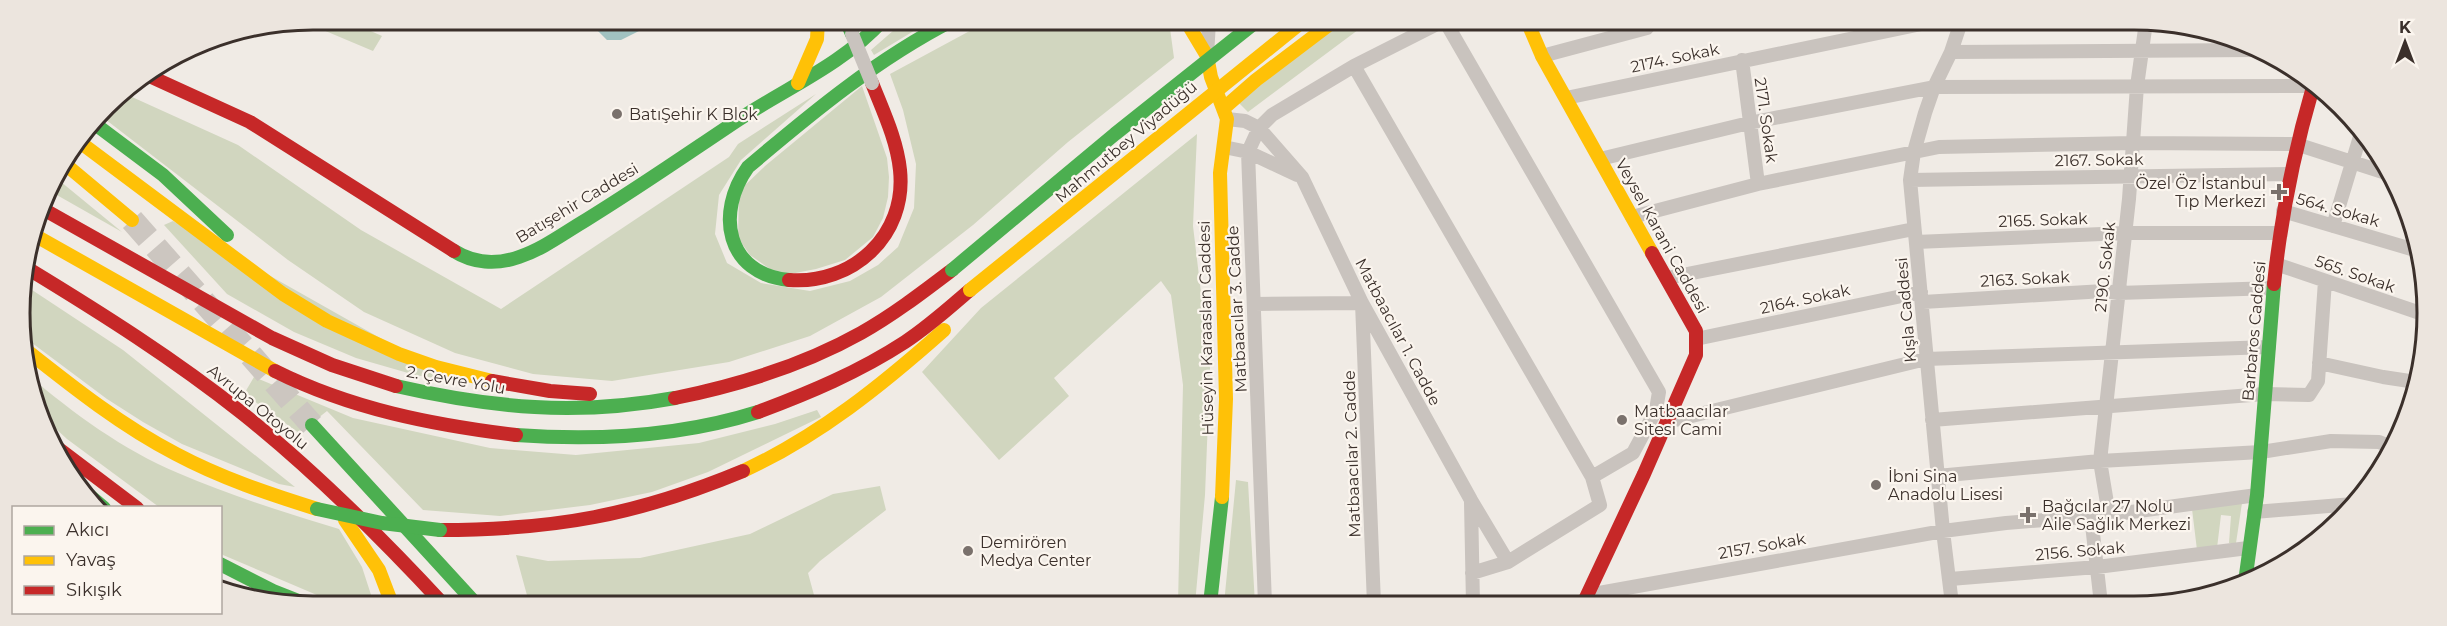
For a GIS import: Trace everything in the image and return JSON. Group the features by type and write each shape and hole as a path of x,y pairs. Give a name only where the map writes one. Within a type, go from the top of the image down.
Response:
{"main road":[{"path":"798,83 818,39 818,30"},
{"path":"850,30 852,34"},
{"name":"Batışehir Caddesi","path":"155,79 250,122 467,259 485,262 506,261 541,247 620,199 798,83 850,53 875,30"},
{"path":"872,83 890,132 900,173 898,206 878,247 856,266 830,276 801,282 777,279 758,271 743,258 731,238 728,219 734,184 748,166 858,77 932,30"},
{"name":"Hüseyin Karaaslan Caddesi","path":"1190,30 1207,55 1211,77 1225,114 1220,173 1226,399 1222,499 1211,596"},
{"name":"Mahmutbey Viyadüğü","path":"889,316 952,270 1246,30"},
{"name":"Mahmutbey Viyadüğü","path":"974,295 1159,134 1292,30"},
{"path":"1225,114 1256,80 1322,30"},
{"name":"Veysel Karani Caddesi","path":"1531,30 1542,56 1696,331 1696,355 1586,596"},
{"name":"Barbaros Caddesi","path":"2249,571 2248,548 2257,495 2279,233 2289,174 2310,92"},
{"path":"99,127 163,175 316,315"},
{"path":"85,146 316,315 366,341 410,360 448,372 513,387 595,394 710,392"},
{"path":"70,168 132,219"},
{"name":"2. Çevre Yolu","path":"49,212 308,356 381,382 458,400 544,409 618,408 710,392 796,364 844,342 889,316"},
{"path":"40,239 217,339 308,387 371,410 460,429 551,439 646,436 728,421 803,396 904,342 974,295"},
{"name":"Avrupa Otoyolu","path":"33,271 166,356 258,426 308,469 435,596"},
{"path":"33,355 94,402 165,448 242,484 316,509 382,523 440,530 521,530 571,524 653,506 733,475 789,446 838,416 920,351 974,295"},
{"path":"312,425 469,596"},
{"path":"70,457 136,506"},
{"path":"308,469 368,552 390,596"},
{"path":"430,552 456,570 484,596"},
{"path":"222,565 281,594"}],"street":[{"path":"1201,30 1207,55"},
{"path":"1207,55 1208,30"},
{"name":"Matbaacılar 3. Cadde","path":"1265,596 1248,152 1259,128 1272,115 1354,66 1426,30"},
{"path":"1449,30 1659,392 1656,410 1633,453 1592,477"},
{"path":"1542,56 1640,30"},
{"name":"2174. Sokak","path":"1566,98 1891,30"},
{"name":"Kışla Caddesi","path":"1951,596 1942,531 1910,180 1914,152 1934,87 1951,52 1958,30"},
{"name":"2190. Sokak","path":"2109,515 2100,461 2131,175 2137,86 2145,31"},
{"path":"852,34 872,83"},
{"path":"1951,52 2238,50"},
{"name":"2171. Sokak","path":"1742,60 1758,184"},
{"path":"1354,66 1592,477 1600,505 1508,561 1472,573"},
{"path":"1600,159 1749,123 1934,87 2303,86"},
{"path":"1225,114 1259,128"},
{"name":"Matbaacılar 1. Cadde","path":"1259,128 1302,177 1362,303 1471,500 1508,561"},
{"path":"2333,226 2359,141"},
{"path":"1632,217 1758,184 1939,147 2133,143 2296,144 2378,171"},
{"path":"1224,147 1248,152 1302,177"},
{"name":"2167. Sokak","path":"1910,180 2289,174"},
{"name":"564. Sokak","path":"2283,211 2409,248"},
{"name":"2165. Sokak","path":"1667,278 1915,236 2279,233"},
{"name":"565. Sokak","path":"2276,264 2417,312"},
{"path":"1932,420 2264,394 2309,395 2318,381 2325,281"},
{"name":"2163. Sokak","path":"1922,297 2274,288"},
{"name":"2164. Sokak","path":"1696,339 1922,297"},
{"path":"1255,304 1362,303"},
{"name":"Matbaacılar 2. Cadde","path":"1362,303 1374,596"},
{"path":"1667,422 1926,359 2269,347"},
{"path":"2319,363 2408,381"},
{"path":"1937,476 2100,461 2261,452 2331,441 2379,442 2385,444"},
{"name":"2157. Sokak","path":"1601,596 1942,531 2006,523 2109,515 2257,495"},
{"name":"Matbaacılar 1. Cadde","path":"1471,500 1473,596"},
{"path":"2254,512 2342,505"},
{"path":"2091,516 2100,596"},
{"name":"2156. Sokak","path":"1950,579 2097,567 2248,548"}],"green space":[{"path":"323,30 368,30 382,36 373,51"},
{"path":"894,30 915,30 874,55 871,50"},
{"path":"971,30 1170,30 1174,58 1068,142 973,225 881,297 810,336 729,362 612,381 533,374 455,353 364,312 288,260 106,120 131,96 238,145 361,230 501,309 729,157 738,144 816,94 741,160 719,195 715,234 727,263 761,283 810,291 850,281 878,265 898,247 914,208 916,164 903,110 890,74"},
{"path":"1331,30 1358,30 1248,112 1238,102"},
{"path":"862,86 887,158 888,197 883,218 873,237 845,260 790,274 770,269 750,255 738,238 739,191 765,166"},
{"path":"1197,134 1193,226 1210,368 1205,495 1196,596 1178,596 1183,385 1171,295 1161,281 1054,378 1069,396 999,460 922,372 981,308"},
{"path":"62,183 122,232 56,195"},
{"path":"173,221 458,382 415,375 356,358 294,332 227,294 164,225"},
{"path":"31,289 123,350 295,487 279,484 182,444 107,399 32,343"},
{"path":"254,377 353,418 490,448 576,455 699,443 775,424 817,410 821,417 708,472 652,492 590,505 500,516 423,510 327,411 299,433 244,394"},
{"path":"40,384 99,430 158,464 238,496 339,529 362,567 371,596 319,596 223,555 222,506 158,506 55,428"},
{"path":"1236,480 1248,482 1255,596 1225,596"},
{"path":"880,486 886,510 808,573 815,596 527,596 516,555 548,561 640,558 750,534 833,494"},
{"path":"2242,503 2236,543 2229,543 2231,516 2221,515 2217,548 2197,550 2192,509"}],"water":[{"path":"597,30 641,30 621,40 607,40"}],"tunnel":[{"path":"132,220 312,425"}],"traffic: fast":[{"path":"850,30 852,34"},
{"path":"454,251 485,262 510,260 528,254 625,196 738,120 832,63 873,30"},
{"path":"789,280 768,275 751,266 740,254 732,238 730,221 732,203 738,185 748,167 846,88 934,30"},
{"path":"952,270 1115,134 1246,30"},
{"path":"99,127 163,175 227,235"},
{"path":"2246,572 2257,495 2274,284"},
{"path":"396,386 466,400 535,407 604,407 675,398"},
{"path":"516,435 547,437 638,435 698,427 758,412"},
{"path":"312,425 469,596"},
{"path":"1211,596 1222,497"},
{"path":"317,509 382,523 440,530"},
{"path":"222,565 281,594"}],"traffic: slow":[{"path":"798,83 817,39 817,30"},
{"path":"1191,30 1207,56 1211,77 1227,119 1220,173 1226,399 1222,497"},
{"path":"970,290 1292,30"},
{"path":"1224,108 1256,80 1322,30"},
{"path":"1531,30 1542,56 1652,253"},
{"path":"85,146 283,294 327,321 399,354 436,367 492,381"},
{"path":"70,168 132,220"},
{"path":"40,238 275,371"},
{"path":"743,471 824,426 873,390 944,330"},
{"path":"33,355 117,419 176,454 228,478 317,509"},
{"path":"345,520 379,570 389,596"}],"traffic: jam":[{"path":"155,79 250,122 454,251"},
{"path":"789,280 812,279 834,274 854,265 871,252 885,235 894,216 900,194 900,170 889,126 872,83"},
{"path":"2274,284 2289,184 2312,92"},
{"path":"49,212 272,338 332,365 396,386"},
{"path":"1587,596 1696,355 1696,331 1652,253"},
{"path":"675,398 771,373 817,355 873,326 952,270"},
{"path":"33,272 137,337 242,413 346,505 435,596"},
{"path":"758,412 833,381 888,353 922,330 970,290"},
{"path":"275,371 333,396 393,413 454,426 516,435"},
{"path":"492,381 550,391 590,394"},
{"path":"70,457 134,506"},
{"path":"440,530 521,527 595,517 667,499 743,471"}],"place":[{"name":"BatıŞehir K Blok","path":"617,114"},
{"name":"Özel Öz İstanbul Tıp Merkezi","path":"2279,192"},
{"name":"Matbaacılar Sitesi Cami","path":"1622,420"},
{"name":"İbni Sina Anadolu Lisesi","path":"1876,485"},
{"name":"Bağcılar 27 Nolu Aile Sağlık Merkezi","path":"2028,515"},
{"name":"Demirören Medya Center","path":"968,551"}]}
